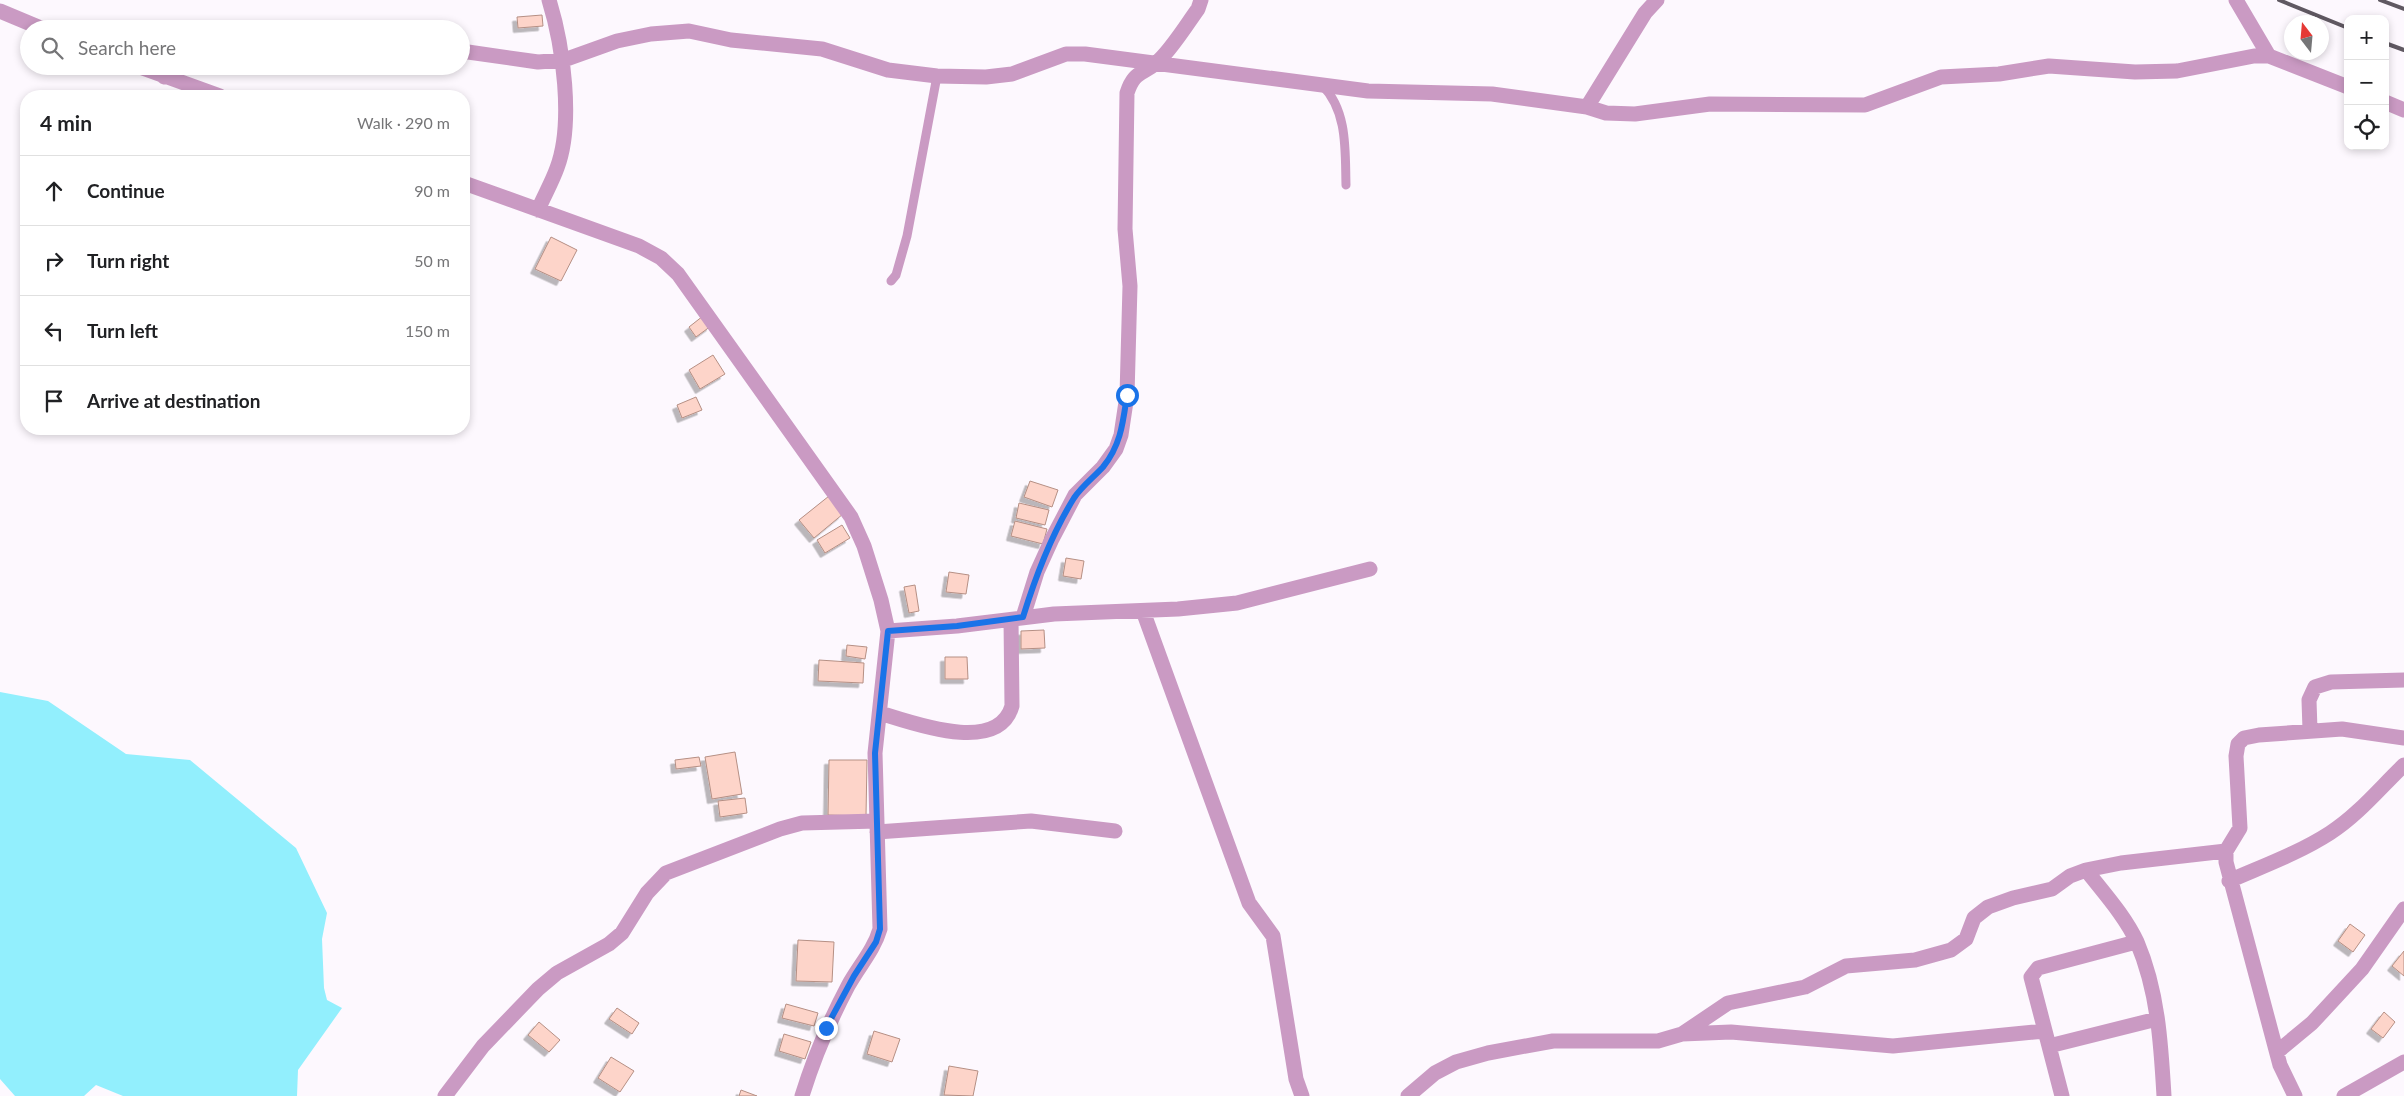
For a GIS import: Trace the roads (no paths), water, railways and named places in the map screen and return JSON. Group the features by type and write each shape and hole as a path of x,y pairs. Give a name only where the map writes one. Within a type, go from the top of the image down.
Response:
{"street":[{"path":"538,210 558,167 564,127 564,60 549,0"},
{"path":"880,713 923,726 958,732 978,732 997,727 1010,716 1017,619 1052,539 1075,496 1103,467 1116,449 1121,435 1127,395 1130,286 1125,229 1127,93 1131,81 1135,76 1156,63 1192,17 1201,0"},
{"path":"1587,107 1645,13 1657,0"},
{"path":"2236,0 2269,56"},
{"path":"0,11 21,20"},
{"path":"470,52 538,62 564,60 617,41 651,34 689,31 731,40 822,49 888,70 938,76 986,77 1012,74 1066,54 1085,54 1320,83 1368,91 1492,94 1587,107 1606,113 1635,114 1710,104 1865,105 1941,77 1952,75 1999,74 2049,66 2135,72 2176,71 2254,56 2269,56 2344,85"},
{"path":"159,75 202,90"},
{"path":"2389,104 2404,110"},
{"path":"470,185 639,246 661,258 678,274 851,517 864,546 882,600 888,631 875,753 880,929 876,942 854,976 826,1028 802,1096"},
{"path":"888,631 1237,602 1370,569"},
{"path":"1143,610 1249,903 1273,936 1296,1079 1302,1096"},
{"path":"2310,730 2309,700 2315,687 2330,682 2404,680"},
{"path":"2294,1096 2277,1052 2226,862 2226,851 2240,828 2236,756 2238,744 2244,738 2258,735 2310,730 2359,730 2404,738"},
{"path":"2230,881 2330,833 2349,819 2404,765"},
{"path":"445,1096 483,1046 538,989 557,973 609,944 622,933 647,893 666,873 780,829 802,823 877,826 1031,821 1115,831"},
{"path":"1682,1034 1728,1003 1804,987 1846,966 1915,960 1951,950 1966,939 1974,918 1988,906 2052,889 2070,876 2086,870 2122,863 2226,851"},
{"path":"2086,870 2122,918 2136,942 2147,971 2157,1019 2164,1096"},
{"path":"2277,1052 2312,1023 2362,969 2404,909"},
{"path":"2062,1096 2031,977 2038,968 2136,942"},
{"path":"1408,1096 1435,1073 1456,1062 1488,1053 1553,1041 1658,1041 1682,1034 1731,1032 1893,1046 2047,1038 2157,1019"},
{"path":"2344,1096 2366,1090 2404,1062"}],"lane":[{"path":"891,282 896,274 907,236 938,76"},
{"path":"1320,83 1332,97 1340,113 1344,132 1346,185"}],"water":[{"path":"0,692 48,701 126,754 190,760 296,848 327,913 322,939 324,988 327,1000 342,1008 298,1070 297,1096 123,1096 96,1085 84,1096 15,1096 0,1079"}],"railway":[{"path":"2279,0 2344,26"},
{"path":"2380,0 2404,9"},
{"path":"2389,44 2404,50"}]}
